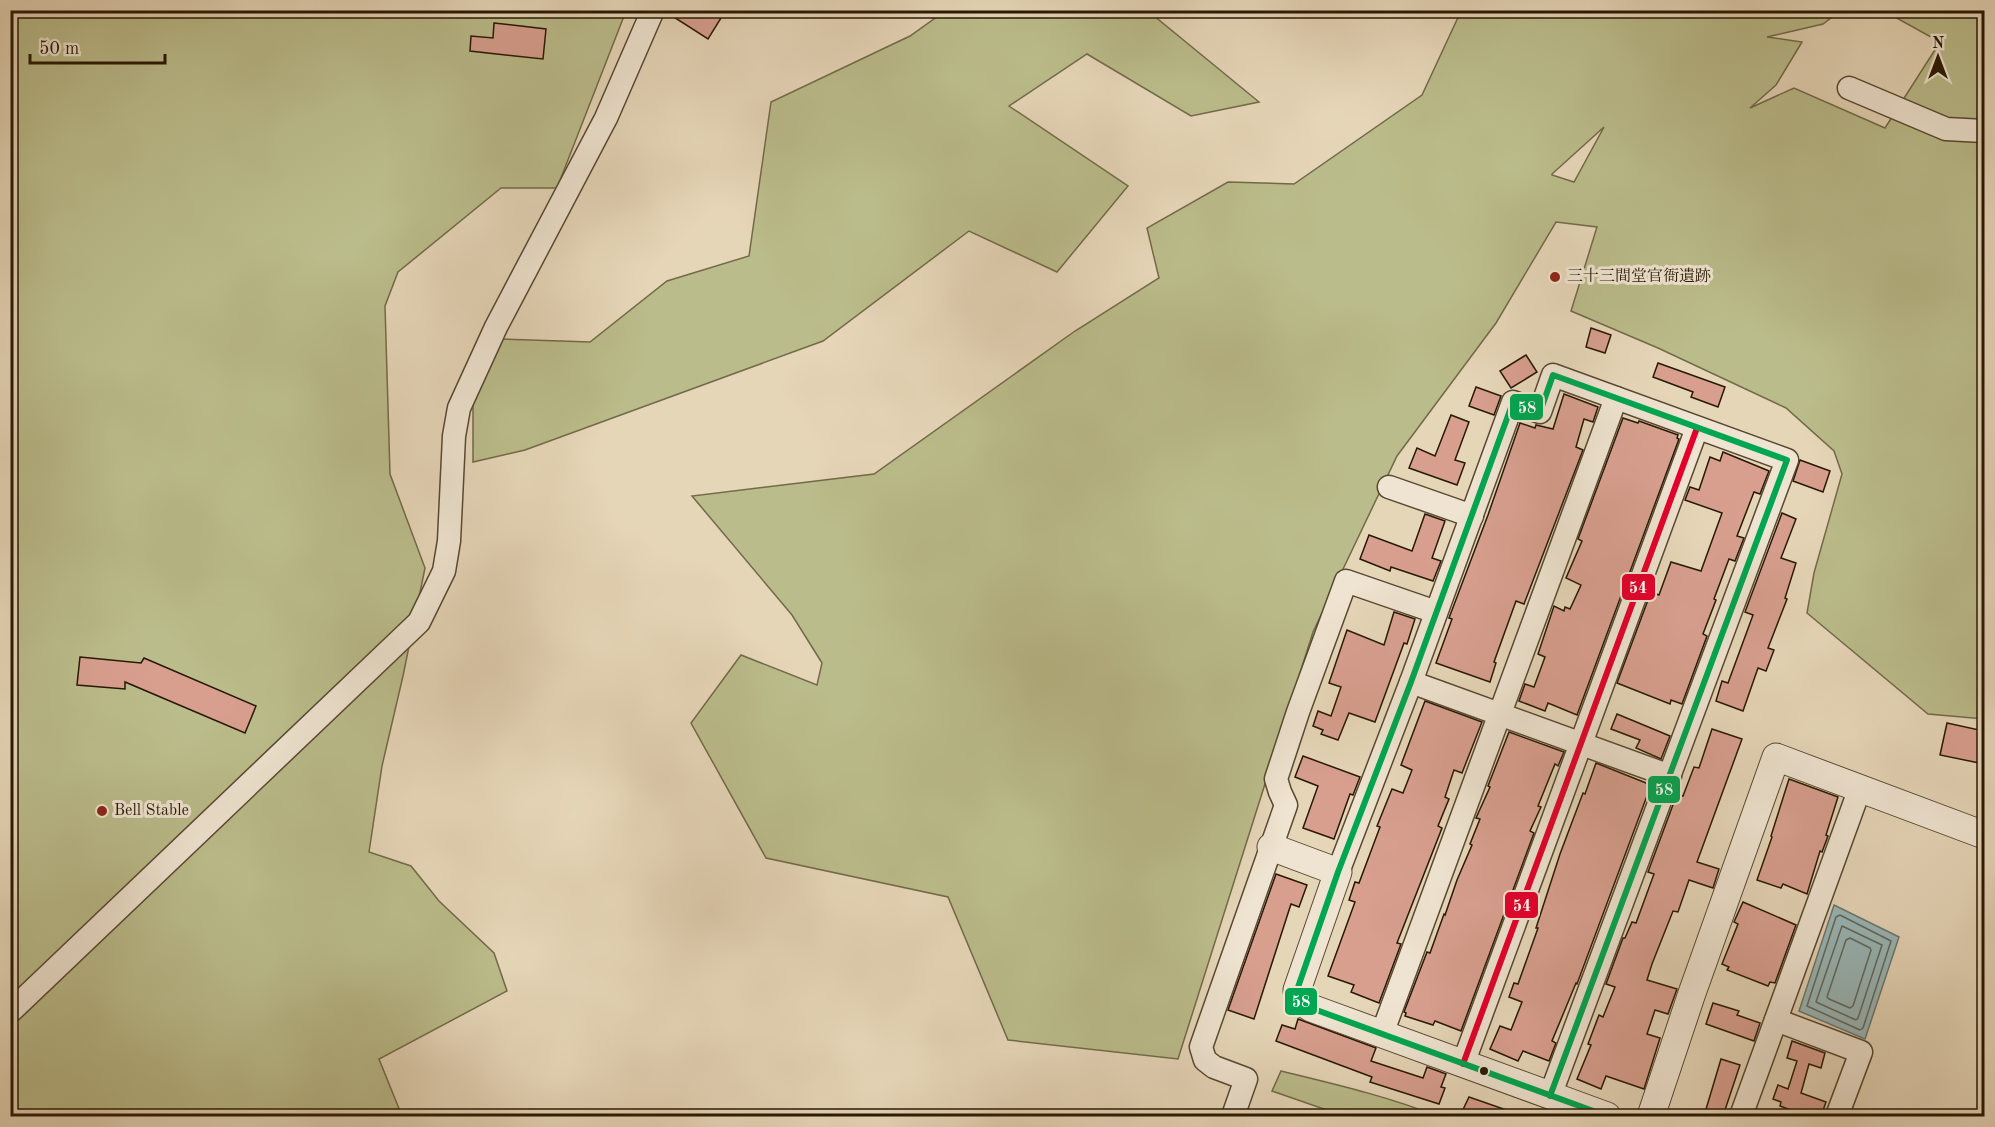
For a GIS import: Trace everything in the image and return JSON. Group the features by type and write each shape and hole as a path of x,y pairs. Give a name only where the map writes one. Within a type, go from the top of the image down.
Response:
{"street":[{"path":"10,1012 419,622 444,570 449,541 454,436 459,408 496,327 606,118 653,10"},
{"path":"1850,88 1946,129 1984,131"},
{"path":"1550,1096 1787,460 1553,375 1540,412 1513,402 1411,682 1338,872 1297,990 1298,1000 1311,1008 1550,1096 1606,1116"},
{"path":"1382,1034 1616,398"},
{"path":"1463,1064 1697,428"},
{"path":"1389,487 1472,516"},
{"path":"1233,1116 1246,1079 1214,1067 1205,1060 1201,1047 1286,805 1276,779 1346,581 1436,612"},
{"path":"1411,682 1670,776"},
{"path":"1651,1116 1776,757 1984,834"},
{"path":"1740,1116 1860,788"},
{"path":"1270,847 1338,872"},
{"path":"1776,1020 1861,1052 1837,1116"}],"green space":[{"path":"10,11 626,11 557,188 501,188 398,272 385,306 390,474 425,568 382,766 369,852 411,866 439,901 494,953 507,991 379,1059 402,1116 11,1116"},
{"path":"945,11 1148,11 1259,102 1191,116 1087,54 1009,106 1128,186 1057,272 969,231 823,341 525,450 473,462 473,392 499,339 590,342 667,281 749,256 771,102 910,36"},
{"path":"1461,11 1840,11 1823,24 1767,37 1802,42 1776,85 1750,108 1794,88 1885,128 1940,42 1884,11 1984,11 1984,719 1928,714 1807,613 1814,573 1842,474 1834,451 1786,408 1658,348 1571,311 1597,227 1556,222 1496,323 1397,456 1313,632 1178,1059 1008,1040 948,897 766,858 691,723 741,655 817,685 822,663 792,615 692,496 874,474 1075,331 1159,278 1147,228 1228,182 1294,184 1422,95","holes":["1604,127 1574,182 1552,174"]},
{"path":"1281,1071 1380,1096 1437,1116 1344,1116 1272,1091"}],"water":[{"path":"1834,905 1899,937 1865,1039 1799,1011"}],"building":[{"path":"666,10 726,10 708,39"},
{"path":"494,23 546,29 543,59 470,51 471,36 493,38"},
{"path":"1591,328 1611,335 1605,353 1586,347"},
{"path":"1526,355 1537,372 1511,388 1500,371"},
{"path":"1658,363 1725,387 1718,407 1691,397 1693,392 1653,377"},
{"path":"1476,387 1501,396 1494,415 1469,406"},
{"path":"1564,394 1598,407 1593,422 1584,419 1576,447 1583,450 1524,604 1516,601 1494,662 1496,663 1490,682 1436,663 1452,619 1449,618 1520,423 1535,428 1536,425 1553,429"},
{"path":"1451,415 1469,422 1455,460 1465,463 1457,485 1409,468 1417,448 1435,456"},
{"path":"1623,418 1638,423 1639,421 1678,435 1679,439 1577,715 1548,703 1545,711 1519,701 1525,684 1534,687 1545,657 1538,654 1554,606 1564,611 1565,607 1570,609 1581,585 1566,578 1582,541 1578,539"},
{"path":"1723,452 1769,471 1760,494 1754,492 1737,536 1744,538 1735,561 1729,559 1714,599 1716,600 1703,634 1707,636 1682,704 1671,700 1670,704 1617,683 1651,592 1659,595 1671,562 1701,571 1722,513 1685,500 1690,487 1699,490 1710,457 1720,461"},
{"path":"1800,460 1830,471 1823,492 1793,481"},
{"path":"1782,513 1796,519 1781,558 1796,563 1785,598 1787,599 1768,648 1774,650 1766,671 1758,668 1743,711 1716,701 1722,681 1728,683 1753,615 1745,612"},
{"path":"1425,514 1445,521 1432,558 1441,561 1433,581 1391,567 1390,571 1360,559 1369,535 1412,551"},
{"path":"1394,612 1415,619 1375,722 1349,713 1338,740 1321,734 1323,730 1313,726 1318,711 1331,716 1341,687 1329,683 1347,630 1384,645"},
{"path":"80,657 141,663 144,658 256,706 245,733 125,682 125,689 77,685"},
{"path":"1425,701 1482,722 1462,773 1454,770 1445,797 1449,799 1438,826 1442,828 1397,943 1401,944 1379,1003 1351,992 1354,985 1328,976 1355,902 1349,900 1355,882 1359,883 1380,827 1377,826 1392,789 1403,793 1412,770 1401,765"},
{"path":"1617,714 1670,736 1661,759 1636,748 1640,740 1611,729"},
{"path":"1947,723 1984,731 1984,764 1940,755"},
{"path":"1712,729 1742,739 1697,862 1719,869 1713,888 1689,880 1678,912 1673,911 1652,964 1647,980 1677,989 1668,1014 1655,1010 1647,1034 1660,1038 1644,1089 1606,1076 1601,1089 1577,1079 1591,1045 1588,1044 1599,1015 1603,1017 1615,987 1606,984 1623,938 1632,922 1636,923 1654,874 1648,872 1677,794 1683,796 1694,767 1699,768"},
{"path":"1509,732 1564,752 1558,766 1555,764 1538,806 1541,807 1530,831 1534,833 1461,1031 1435,1021 1433,1025 1405,1016 1404,1012 1427,952 1430,953 1472,845 1470,844 1480,819 1476,818 1490,787 1488,786"},
{"path":"1303,756 1360,777 1353,795 1350,794 1334,839 1303,828 1318,786 1295,777"},
{"path":"1596,763 1651,785 1577,984 1552,1041 1556,1043 1549,1061 1523,1051 1518,1061 1490,1049 1500,1026 1511,1030 1522,1002 1509,997 1514,983 1518,984 1538,928 1536,928 1560,854"},
{"path":"1789,779 1838,797 1826,835 1828,836 1822,852 1820,851 1807,894 1783,884 1781,888 1757,880"},
{"path":"1276,874 1307,885 1299,907 1291,904 1254,1019 1228,1010"},
{"path":"1743,902 1796,925 1775,983 1770,982 1768,986 1727,970 1729,967 1722,964 1738,924 1734,922"},
{"path":"1713,1003 1739,1011 1737,1015 1760,1023 1754,1041 1706,1024"},
{"path":"1298,1019 1376,1048 1371,1061 1423,1078 1427,1067 1446,1074 1441,1087 1445,1088 1439,1104 1370,1082 1372,1077 1276,1041 1282,1025 1295,1029"},
{"path":"1792,1041 1825,1053 1821,1068 1809,1064 1801,1093 1826,1102 1821,1116 1795,1116 1796,1112 1780,1106 1781,1102 1773,1099 1778,1085 1788,1089 1797,1061 1787,1058"},
{"path":"1721,1059 1740,1065 1723,1116 1704,1116"},
{"path":"1469,1097 1518,1114 1518,1116 1460,1116"}],"transit line":[{"name":"58","path":"1550,1096 1787,460 1553,375 1540,412 1513,402 1411,682 1338,872 1297,990 1298,1000 1311,1008 1607,1116"},
{"name":"54","path":"1463,1064 1697,428"}],"place":[{"name":"三十三間堂官衙遺跡","path":"1555,277"},
{"name":"Bell Stable","path":"102,811"}]}
